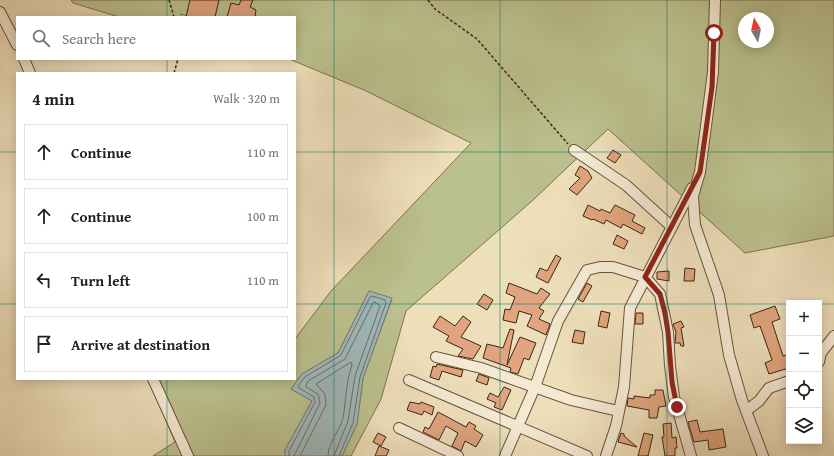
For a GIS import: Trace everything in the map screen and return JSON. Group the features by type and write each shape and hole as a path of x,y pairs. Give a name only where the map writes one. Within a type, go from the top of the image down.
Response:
{"street":[{"path":"715,0 713,72 700,172 694,196 695,225 719,295 729,354 746,411 763,456"},
{"path":"0,12 16,43"},
{"path":"24,60 30,72"},
{"path":"574,150 626,185 672,227"},
{"path":"606,456 616,426 624,387 630,308 700,172"},
{"path":"505,456 535,387 558,321 587,270 600,267 613,267 645,277 660,294 668,332 674,397 691,456"},
{"path":"822,351 834,336"},
{"path":"436,357 481,368 571,400 618,411"},
{"path":"153,380 188,456"},
{"path":"409,380 587,456"},
{"path":"746,411 759,401 769,388 786,382"},
{"path":"399,428 458,456"}],"path":[{"path":"169,0 174,16"},
{"path":"428,0 435,9 477,39 574,150"},
{"path":"174,72 178,60"}],"green space":[{"path":"71,0 834,0 834,236 745,253 608,129 532,201 406,311 381,399 351,456 342,456 357,424 363,378 392,299 369,291 338,353 302,374 291,389 312,401 285,450 285,456 153,456 175,442 149,380 296,380 296,338 331,291 471,143 364,90 291,60 296,60 296,16 186,16 181,14 181,16 116,16 73,3"}],"water":[{"path":"369,291 392,298 363,378 357,424 342,456 285,456 285,450 312,401 291,389 302,374 338,353"}],"building":[{"path":"190,0 219,0 215,16 186,16"},
{"path":"241,0 253,0 250,7 256,10 255,16 227,16 231,3 239,5"},
{"path":"613,150 621,155 615,163 607,158"},
{"path":"580,166 588,171 592,178 577,195 569,189 580,178 575,175"},
{"path":"588,205 600,211 601,209 610,213 615,205 635,215 632,221 645,228 642,234 623,224 621,228 606,220 604,224 593,219 592,220 583,216"},
{"path":"617,235 628,241 624,249 613,244"},
{"path":"556,255 561,258 548,283 536,277 540,268 547,271"},
{"path":"685,268 695,269 694,281 684,281"},
{"path":"669,271 669,281 657,279 657,272"},
{"path":"509,283 537,294 541,288 550,294 539,308 544,311 539,319 550,324 546,335 527,326 532,315 519,311 516,323 503,320 505,309 510,310 515,297 506,293"},
{"path":"587,283 592,286 583,302 578,299"},
{"path":"484,294 493,300 487,310 477,304"},
{"path":"775,306 780,319 772,322 783,356 786,355 786,369 769,374 765,363 772,360 760,326 754,328 750,315"},
{"path":"601,311 610,313 607,328 598,326"},
{"path":"636,313 643,313 643,324 635,324"},
{"path":"440,316 455,326 463,316 471,322 461,337 481,346 473,359 458,356 463,349 446,341 449,336 433,327"},
{"path":"681,321 684,327 681,328 684,346 681,346 680,343 675,343 676,332 673,324"},
{"path":"510,329 514,330 507,365 520,337 536,343 529,360 524,358 518,374 510,372 511,368 483,358 487,344 503,348"},
{"path":"575,330 585,332 583,344 572,342"},
{"path":"437,364 463,370 461,377 442,371 439,380 430,377 433,366 436,367"},
{"path":"479,374 489,378 487,385 476,381"},
{"path":"504,387 511,390 502,410 494,407 496,403 487,399 490,393 498,397"},
{"path":"655,390 663,390 666,406 659,407 657,418 649,418 649,410 627,406 628,398 634,399 634,396 650,398 650,395 655,395"},
{"path":"410,402 420,404 421,402 434,407 432,415 424,411 422,415 407,410"},
{"path":"438,412 466,427 469,422 476,426 474,429 483,435 476,447 465,441 461,451 452,446 458,433 446,426 439,440 423,432 425,427 429,429"},
{"path":"697,420 700,432 723,429 726,447 709,450 708,440 694,442 688,422"},
{"path":"671,423 672,438 676,437 677,448 675,448 675,456 665,456 662,437 664,437 663,424"},
{"path":"378,433 386,437 381,446 373,442"},
{"path":"621,433 624,434 624,436 637,447 618,442"},
{"path":"644,433 653,435 648,456 638,456"},
{"path":"379,446 389,450 386,456 375,456"}],"route":[{"path":"677,407 672,382 665,313 660,294 645,277 700,172 712,87 714,33"}]}
